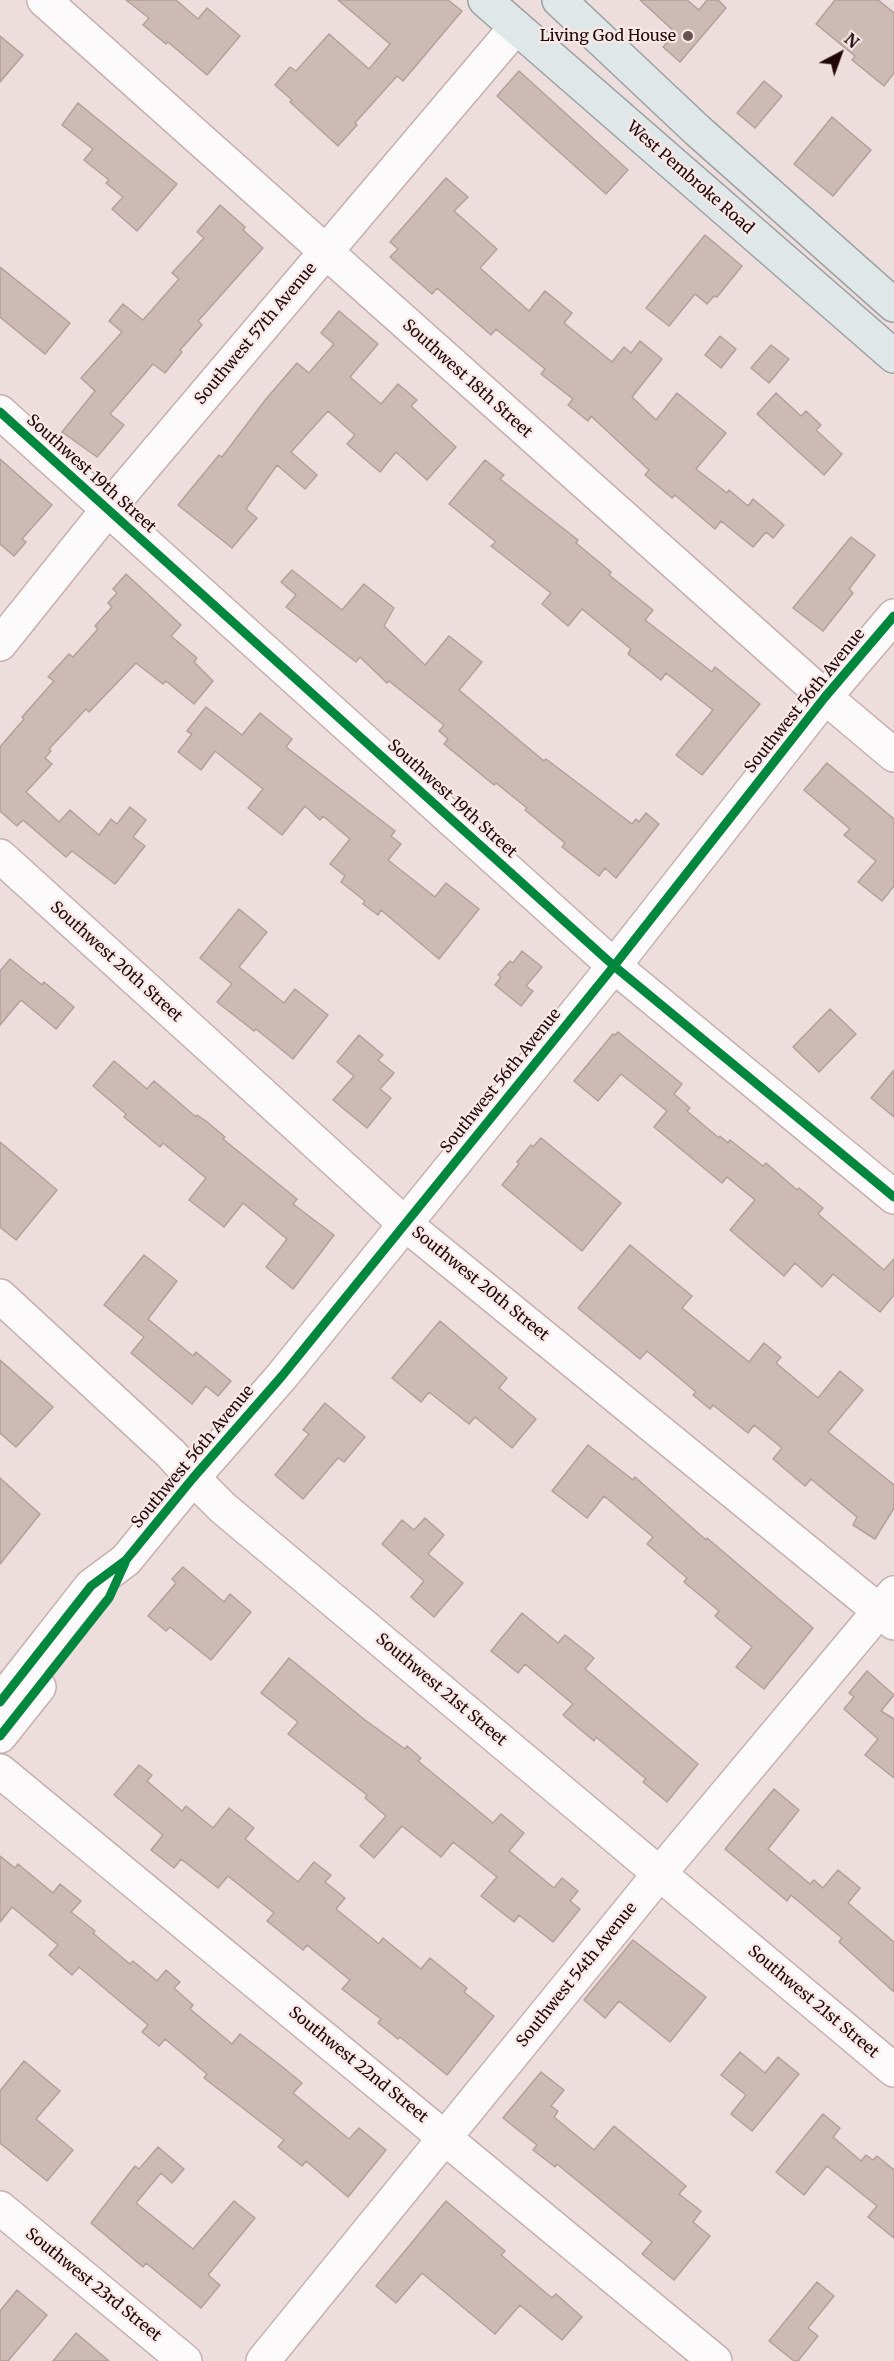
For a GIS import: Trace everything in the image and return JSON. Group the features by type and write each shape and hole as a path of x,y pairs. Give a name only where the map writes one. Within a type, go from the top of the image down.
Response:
{"main road":[{"name":"West Pembroke Road","path":"485,0 894,356"},
{"path":"559,0 697,130 894,305"},
{"path":"516,27 541,26 572,37 660,115 697,130"}],"street":[{"name":"Southwest 18th Street","path":"44,0 825,697 894,755"},
{"name":"Southwest 57th Avenue","path":"0,644 108,509 516,27"},
{"name":"Southwest 19th Street","path":"0,412 614,966 894,1197"},
{"name":"Southwest 56th Avenue","path":"0,1702 91,1586 126,1560 192,1478 282,1376 614,966 825,697 894,616"},
{"name":"Southwest 20th Street","path":"0,856 404,1223 889,1609"},
{"name":"Southwest 21st Street","path":"0,1296 170,1453 192,1478 232,1515 894,2070"},
{"name":"Southwest 56th Avenue","path":"0,1736 109,1598 126,1560"},
{"name":"Southwest 54th Avenue","path":"263,2361 660,1874 889,1609"},
{"name":"Southwest 22nd Street","path":"0,1771 715,2361"},
{"name":"Southwest 23rd Street","path":"0,2208 185,2361"}],"building":[{"path":"126,0 176,0 198,19 207,8 240,36 207,75 168,42 166,44 143,25 149,18"},
{"path":"338,0 448,0 462,11 403,81 397,76 355,123 357,125 338,146 275,85 290,67 296,71 329,34 369,69 390,44"},
{"path":"640,0 687,0 699,10 707,0 718,0 726,8 680,62 663,47 676,33"},
{"path":"835,0 878,0 894,13 894,73 884,86 852,60 855,56 816,24"},
{"path":"0,36 23,55 0,82"},
{"path":"519,71 628,170 606,194 497,96"},
{"path":"764,81 782,96 755,128 737,113"},
{"path":"78,103 177,184 137,231 112,209 123,197 106,183 109,180 84,160 93,149 62,125"},
{"path":"832,117 871,150 833,196 794,164"},
{"path":"446,178 468,197 454,211 497,249 480,268 529,311 545,291 572,313 564,323 612,362 624,347 631,353 640,341 662,359 632,397 656,420 677,393 726,433 696,469 727,493 729,490 748,506 753,499 784,525 773,538 766,532 753,547 721,521 715,529 675,495 672,498 645,475 649,470 591,416 588,421 568,405 573,399 541,374 545,369 496,329 491,335 437,288 432,294 390,257 398,249 390,242"},
{"path":"220,205 245,227 243,230 263,248 198,321 202,325 180,350 182,352 165,373 153,364 110,414 124,425 97,457 62,432 95,391 81,378 122,332 109,321 123,304 143,320 179,279 172,273 204,238 197,232"},
{"path":"705,235 742,266 717,297 714,296 707,304 695,294 669,326 646,308"},
{"path":"0,267 70,323 45,354 0,317"},
{"path":"339,311 378,344 350,377 381,404 398,384 417,400 411,406 456,447 427,480 396,452 380,472 347,444 355,435 328,411 291,452 317,475 305,489 277,465 246,509 257,518 232,548 178,505 219,455 222,457 297,363 309,373 334,344 321,333"},
{"path":"720,336 736,349 721,368 705,355"},
{"path":"771,345 789,359 769,383 751,368"},
{"path":"776,393 801,416 806,411 821,425 816,430 842,454 824,475 757,414"},
{"path":"0,459 52,505 22,539 26,542 14,556 0,544"},
{"path":"485,460 504,475 500,479 578,540 576,543 611,572 609,575 653,610 645,620 712,672 715,667 760,704 702,775 676,755 713,710 666,673 661,680 628,654 631,649 582,609 568,626 542,604 551,593 491,546 496,542 449,504"},
{"path":"851,537 875,555 849,589 853,593 823,631 793,608"},
{"path":"292,570 342,610 364,584 394,608 384,626 425,665 449,636 482,662 459,690 544,761 546,759 632,824 636,819 639,822 646,813 659,824 616,878 605,868 599,876 562,847 565,843 525,810 527,808 496,783 494,785 444,744 448,739 439,731 444,725 389,681 387,683 360,657 356,662 286,607 296,595 281,582"},
{"path":"126,574 181,625 171,636 197,658 194,662 213,681 194,704 166,681 163,684 136,663 89,712 86,709 49,749 51,751 45,758 52,764 26,792 59,822 70,810 99,835 111,819 117,824 130,807 146,820 133,837 145,846 115,884 72,851 66,857 23,820 17,826 0,811 0,747 24,719 22,717 54,681 48,677 69,654 73,657 98,629 95,626 112,607 108,603 117,593 113,589"},
{"path":"206,707 242,735 260,713 292,739 286,747 395,831 391,836 401,844 388,860 435,897 446,883 479,909 439,959 381,910 378,915 363,904 365,901 341,882 345,876 330,864 350,839 323,816 320,820 305,806 282,835 248,808 263,789 215,751 201,770 178,752 192,734 187,731"},
{"path":"827,763 894,819 894,886 882,901 858,882 876,861 844,835 850,829 804,790"},
{"path":"239,909 267,932 239,967 284,1003 295,989 328,1015 293,1059 256,1029 254,1031 217,1002 232,984 200,958"},
{"path":"522,951 542,967 526,986 533,991 521,1006 495,985 501,977 498,975 510,961 513,963"},
{"path":"10,959 42,985 44,982 74,1007 56,1029 21,1000 0,1025 0,971"},
{"path":"830,1009 856,1034 819,1072 793,1047"},
{"path":"618,1032 682,1084 674,1094 690,1108 687,1111 719,1138 720,1136 728,1143 730,1140 763,1166 766,1163 797,1190 799,1188 823,1208 818,1214 884,1270 894,1259 894,1295 880,1312 833,1274 822,1287 795,1263 784,1276 730,1230 755,1200 727,1177 722,1183 654,1127 667,1111 621,1074 598,1101 574,1081 613,1034"},
{"path":"359,1035 383,1055 378,1060 394,1073 380,1089 391,1098 367,1128 333,1100 354,1076 337,1062"},
{"path":"114,1061 147,1089 154,1081 196,1117 197,1115 206,1121 225,1137 223,1139 297,1199 293,1204 334,1235 293,1289 266,1267 287,1239 243,1203 224,1227 189,1200 206,1178 163,1143 160,1147 124,1117 126,1114 93,1086"},
{"path":"894,1070 894,1117 871,1098"},
{"path":"541,1138 621,1203 582,1251 502,1185 531,1145 533,1147"},
{"path":"0,1142 57,1190 16,1240 0,1227"},
{"path":"630,1245 692,1296 682,1308 749,1362 764,1343 781,1357 776,1363 818,1398 840,1371 863,1390 828,1432 894,1485 894,1508 875,1539 853,1525 857,1517 811,1479 805,1486 773,1459 782,1448 754,1425 748,1433 713,1405 710,1409 693,1395 696,1392 647,1351 640,1359 578,1308"},
{"path":"144,1255 177,1281 148,1319 193,1356 196,1352 231,1381 218,1396 206,1386 192,1404 131,1353 144,1337 104,1305"},
{"path":"440,1321 507,1378 499,1388 536,1419 512,1448 475,1417 469,1424 429,1392 421,1402 392,1378"},
{"path":"0,1360 53,1407 16,1447 0,1433"},
{"path":"325,1403 365,1437 344,1462 338,1458 303,1499 275,1475 309,1434 303,1430"},
{"path":"588,1445 633,1480 635,1477 706,1540 707,1538 813,1628 764,1689 736,1667 752,1647 715,1616 719,1611 684,1582 687,1578 647,1544 653,1537 604,1496 587,1518 552,1491"},
{"path":"0,1478 40,1514 0,1564"},
{"path":"425,1518 444,1535 428,1554 463,1583 434,1617 411,1597 424,1581 382,1544 402,1520 414,1530"},
{"path":"183,1567 224,1602 230,1594 251,1612 211,1660 170,1627 166,1631 148,1616 176,1583 172,1579"},
{"path":"522,1613 558,1643 565,1635 594,1658 585,1669 698,1764 667,1802 643,1782 646,1779 596,1737 594,1741 563,1715 573,1704 525,1664 518,1673 491,1651"},
{"path":"289,1658 365,1720 405,1749 407,1746 421,1758 418,1761 493,1823 501,1814 524,1833 509,1851 554,1888 562,1878 578,1891 570,1901 580,1909 553,1942 519,1915 514,1922 481,1896 497,1877 453,1842 441,1857 402,1826 374,1858 360,1846 386,1816 365,1798 367,1795 288,1734 298,1722 261,1693"},
{"path":"867,1671 894,1695 881,1711 894,1719 894,1778 865,1755 878,1739 844,1709 854,1697 849,1693"},
{"path":"139,1765 152,1775 147,1781 182,1811 186,1806 213,1828 229,1808 254,1828 245,1839 298,1882 314,1862 331,1875 325,1882 345,1898 336,1909 379,1944 383,1938 421,1969 430,1958 467,1988 464,1992 494,2016 447,2075 400,2037 398,2039 378,2023 381,2019 342,1989 350,1980 307,1945 303,1950 267,1921 274,1913 228,1876 218,1888 181,1859 174,1868 151,1850 163,1835 114,1795"},
{"path":"774,1789 799,1810 768,1849 810,1884 814,1880 823,1888 838,1870 860,1888 848,1903 894,1942 894,1992 839,1942 842,1938 791,1895 787,1901 725,1849"},
{"path":"0,1856 15,1868 18,1864 53,1893 60,1884 81,1901 71,1912 130,1964 133,1961 157,1981 166,1970 180,1982 174,1988 193,2005 190,2009 232,2044 240,2034 302,2083 293,2093 349,2139 359,2128 386,2150 348,2197 306,2161 302,2166 278,2147 284,2140 204,2078 207,2074 165,2039 159,2046 142,2032 148,2025 79,1967 72,1975 49,1955 58,1945 12,1907 0,1922"},
{"path":"633,1940 706,1997 670,2042 619,2001 605,2018 584,2000"},
{"path":"740,2052 765,2073 778,2057 799,2074 752,2131 731,2114 746,2095 721,2075"},
{"path":"24,2061 60,2091 36,2119 73,2150 47,2181 0,2143 0,2091"},
{"path":"541,2072 564,2090 551,2106 558,2111 554,2117 594,2150 614,2126 686,2186 679,2194 701,2211 693,2222 710,2236 674,2280 642,2254 652,2242 557,2164 555,2167 533,2150 537,2145 503,2118"},
{"path":"823,2114 840,2128 833,2137 861,2161 866,2155 873,2160 877,2156 894,2170 894,2238 868,2217 877,2206 827,2166 804,2195 776,2172"},
{"path":"158,2147 184,2169 172,2183 161,2173 136,2203 193,2249 234,2201 255,2218 208,2275 220,2285 201,2308 146,2263 143,2267 91,2223 135,2166 139,2169"},
{"path":"446,2201 505,2251 501,2255 552,2298 556,2294 582,2317 562,2340 520,2305 495,2334 422,2273 396,2303 376,2286"},
{"path":"817,2282 834,2296 808,2328 818,2336 798,2361 794,2361 769,2341"},
{"path":"17,2290 47,2315 8,2361 0,2361 0,2311"},
{"path":"76,2333 109,2361 53,2361"}],"cycle path":[{"path":"0,412 614,966 894,1197"},
{"path":"0,1702 91,1586 126,1560 193,1478 282,1376 614,966 825,697 894,616"},
{"path":"0,1736 109,1598 125,1563"}],"place":[{"name":"Living God House","path":"688,36"}]}
